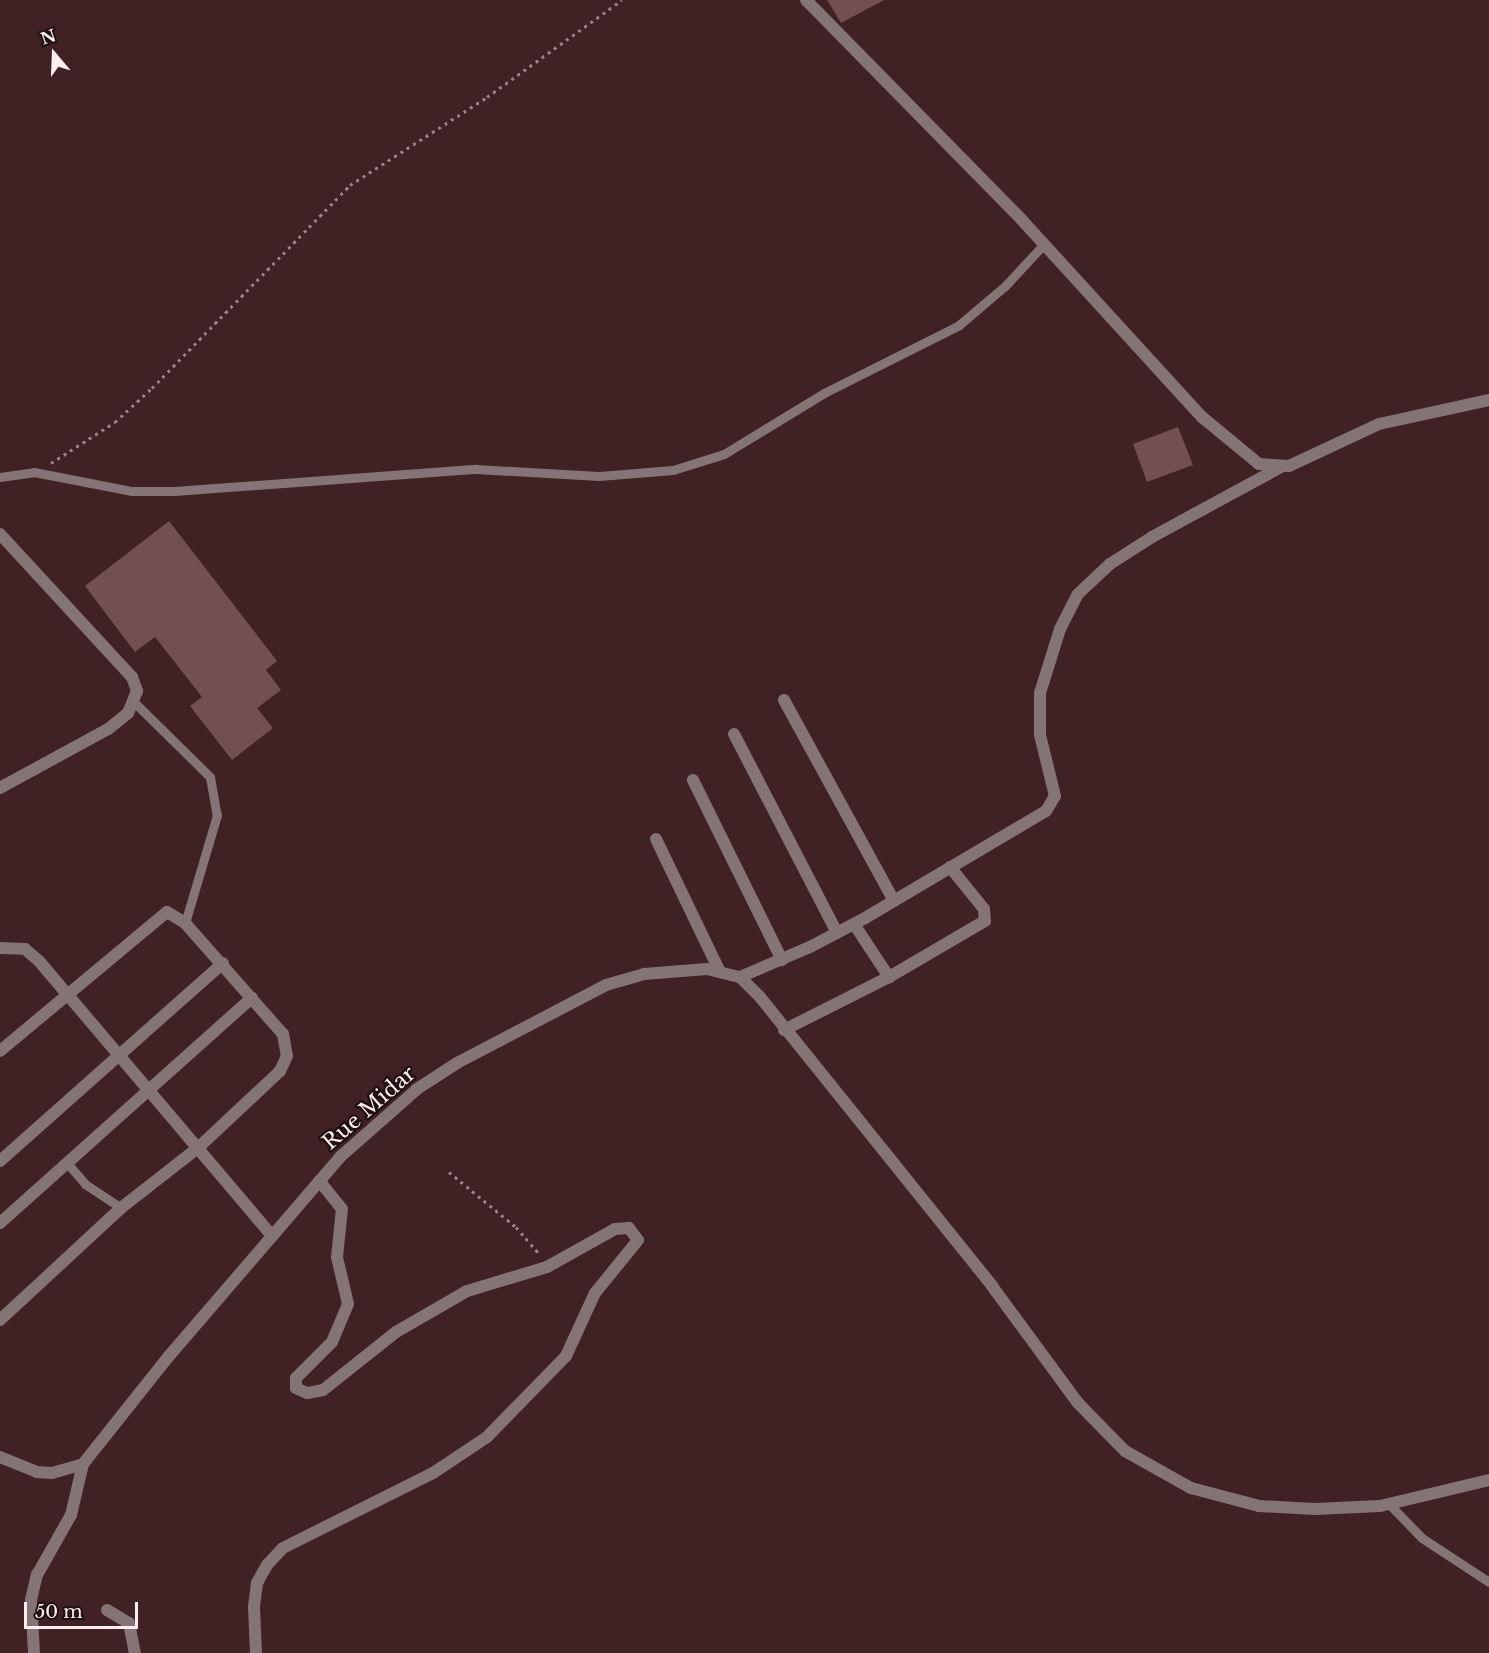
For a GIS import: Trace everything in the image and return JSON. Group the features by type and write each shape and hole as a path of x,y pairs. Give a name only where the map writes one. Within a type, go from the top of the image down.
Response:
{"street":[{"path":"806,0 1044,244 1202,417 1248,457 1268,467 1280,468"},
{"path":"1489,400 1379,424 1306,460 1280,468 1152,537 1110,564 1078,594 1052,650 1040,693 1040,735 1054,788 1053,804 854,924 782,960 740,977 831,1084 992,1287 1078,1403 1125,1451 1191,1488 1230,1501 1314,1509 1389,1504 1489,1480"},
{"path":"0,534 132,677 137,691 135,703 108,729 1,784"},
{"path":"784,700 894,901"},
{"path":"734,734 837,933"},
{"path":"693,780 782,960"},
{"path":"656,839 719,970"},
{"path":"784,1030 889,977 986,921 985,910 950,867"},
{"path":"0,1051 160,915 167,912 185,924 223,963 283,1034 287,1056 280,1071 199,1147 121,1208 0,1320"},
{"path":"854,924 889,977"},
{"path":"0,948 17,947 32,954 68,994 148,1093 199,1147 272,1236"},
{"path":"0,1161 119,1058 223,963"},
{"name":"Rue Midar","path":"83,1464 319,1181 376,1122 417,1089 518,1030 616,982 666,971 719,970 740,977"},
{"path":"0,1223 252,998"},
{"path":"256,1653 254,1607 257,1583 267,1565 283,1548 433,1473 487,1437 566,1356 596,1293 637,1236 629,1228 615,1229 547,1266 467,1291 396,1332 323,1390 300,1391 294,1384 296,1378 332,1342 348,1304 337,1257 341,1204 319,1181"},
{"path":"0,1457 37,1472 52,1473 83,1464 71,1515 37,1575 31,1600 34,1653"},
{"path":"107,1610 129,1623 135,1653"}],"lane":[{"path":"0,477 34,472 132,491 174,491 476,468 599,476 673,470 724,454 824,393 959,325 990,300 1044,244"},
{"path":"135,703 210,777 217,815 185,924"},
{"path":"67,1162 85,1184 121,1208"},
{"path":"1389,1504 1422,1538 1489,1582"}],"path":[{"path":"34,472 115,422 350,185 487,97 622,0"},
{"path":"449,1172 516,1227 547,1266"}],"building":[{"path":"827,0 884,0 841,23"},
{"path":"1178,427 1193,465 1147,482 1133,444"},
{"path":"169,521 277,661 266,670 281,690 257,708 273,728 232,760 190,706 202,697 155,637 135,652 85,586"}]}
